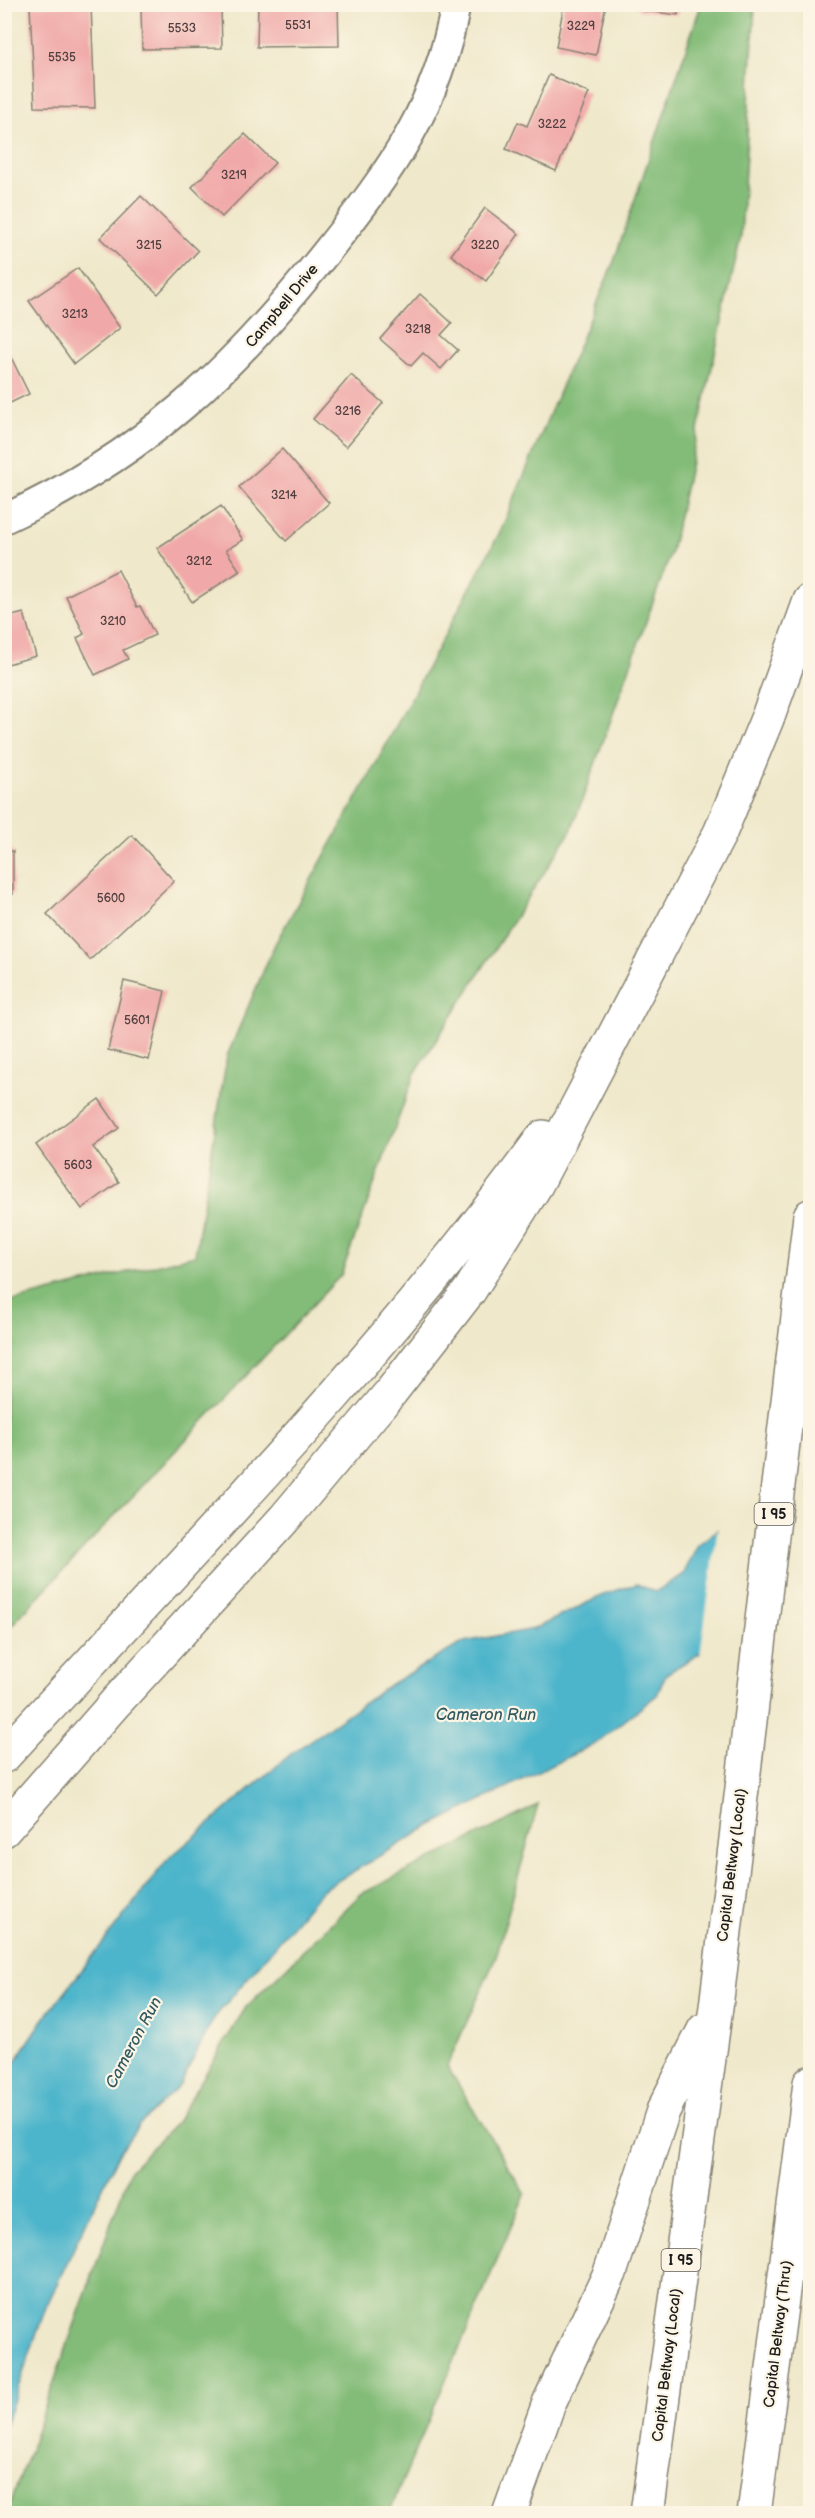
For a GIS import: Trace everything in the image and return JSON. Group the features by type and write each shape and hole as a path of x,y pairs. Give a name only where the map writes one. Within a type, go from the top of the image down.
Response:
{"highway":[{"path":"4,1830 109,1710 284,1519 391,1392 470,1290 530,1195 720,833 769,714 810,601"},
{"path":"4,1756 332,1398 485,1216 606,1050"},
{"name":"Capital Beltway (Local)","path":"647,2514 716,2007 808,1232"},
{"path":"509,2514 549,2403 610,2273 663,2110 716,2007"},
{"name":"Capital Beltway (Thru)","path":"754,2514 810,2083"}],"street":[{"name":"Campbell Drive","path":"4,519 53,497 119,457 178,412 242,352 288,301 380,185 402,151 428,102 449,42 456,4"}],"green space":[{"path":"701,5 755,5 741,236 671,552 571,831 415,1073 341,1275 5,1632 5,1303 195,1255 227,1056 275,944 372,771 501,530 614,261"},
{"path":"538,1805 496,1957 447,2066 525,2194 389,2513 7,2513 130,2170 175,2124 246,2007 361,1894"}],"water":[{"name":"Cameron Run","path":"810,1457 810,1586 666,1674 657,1695 596,1743 432,1825 322,1890 214,2018 180,2085 139,2125 119,2153 46,2307 5,2425 5,2077 43,2020 167,1860 292,1753 391,1684 464,1642 534,1629 605,1594 637,1584 655,1592 683,1575 698,1545"}],"pier":[{"path":"810,1454 810,1590 700,1656 718,1526"}],"building":[{"path":"258,4 338,4 339,46 257,47"},
{"path":"564,4 606,4 596,55 556,47"},
{"path":"639,4 679,4 678,15 638,10"},
{"path":"91,5 95,108 35,107 30,6"},
{"path":"221,7 222,48 142,49 141,8"},
{"path":"549,75 589,93 556,171 506,149 518,122 527,126"},
{"path":"245,134 275,163 222,217 192,187"},
{"path":"141,196 198,251 158,294 100,238"},
{"path":"485,208 519,234 486,281 451,255"},
{"path":"78,268 120,328 74,364 29,301"},
{"path":"420,294 452,323 441,335 458,350 441,369 423,353 411,366 380,339"},
{"path":"4,343 29,394 4,406"},
{"path":"351,375 383,403 346,447 313,419"},
{"path":"282,449 329,503 286,541 239,487"},
{"path":"221,506 243,540 226,550 240,571 192,602 157,548"},
{"path":"118,570 155,635 123,650 128,659 95,675 77,638 84,634 66,596"},
{"path":"24,613 36,656 4,665 4,618"},
{"path":"132,835 174,881 90,960 47,914"},
{"path":"4,851 13,851 13,894 4,894"},
{"path":"124,981 165,991 149,1060 108,1050"},
{"path":"99,1099 119,1128 93,1147 119,1182 82,1209 36,1145"}]}
